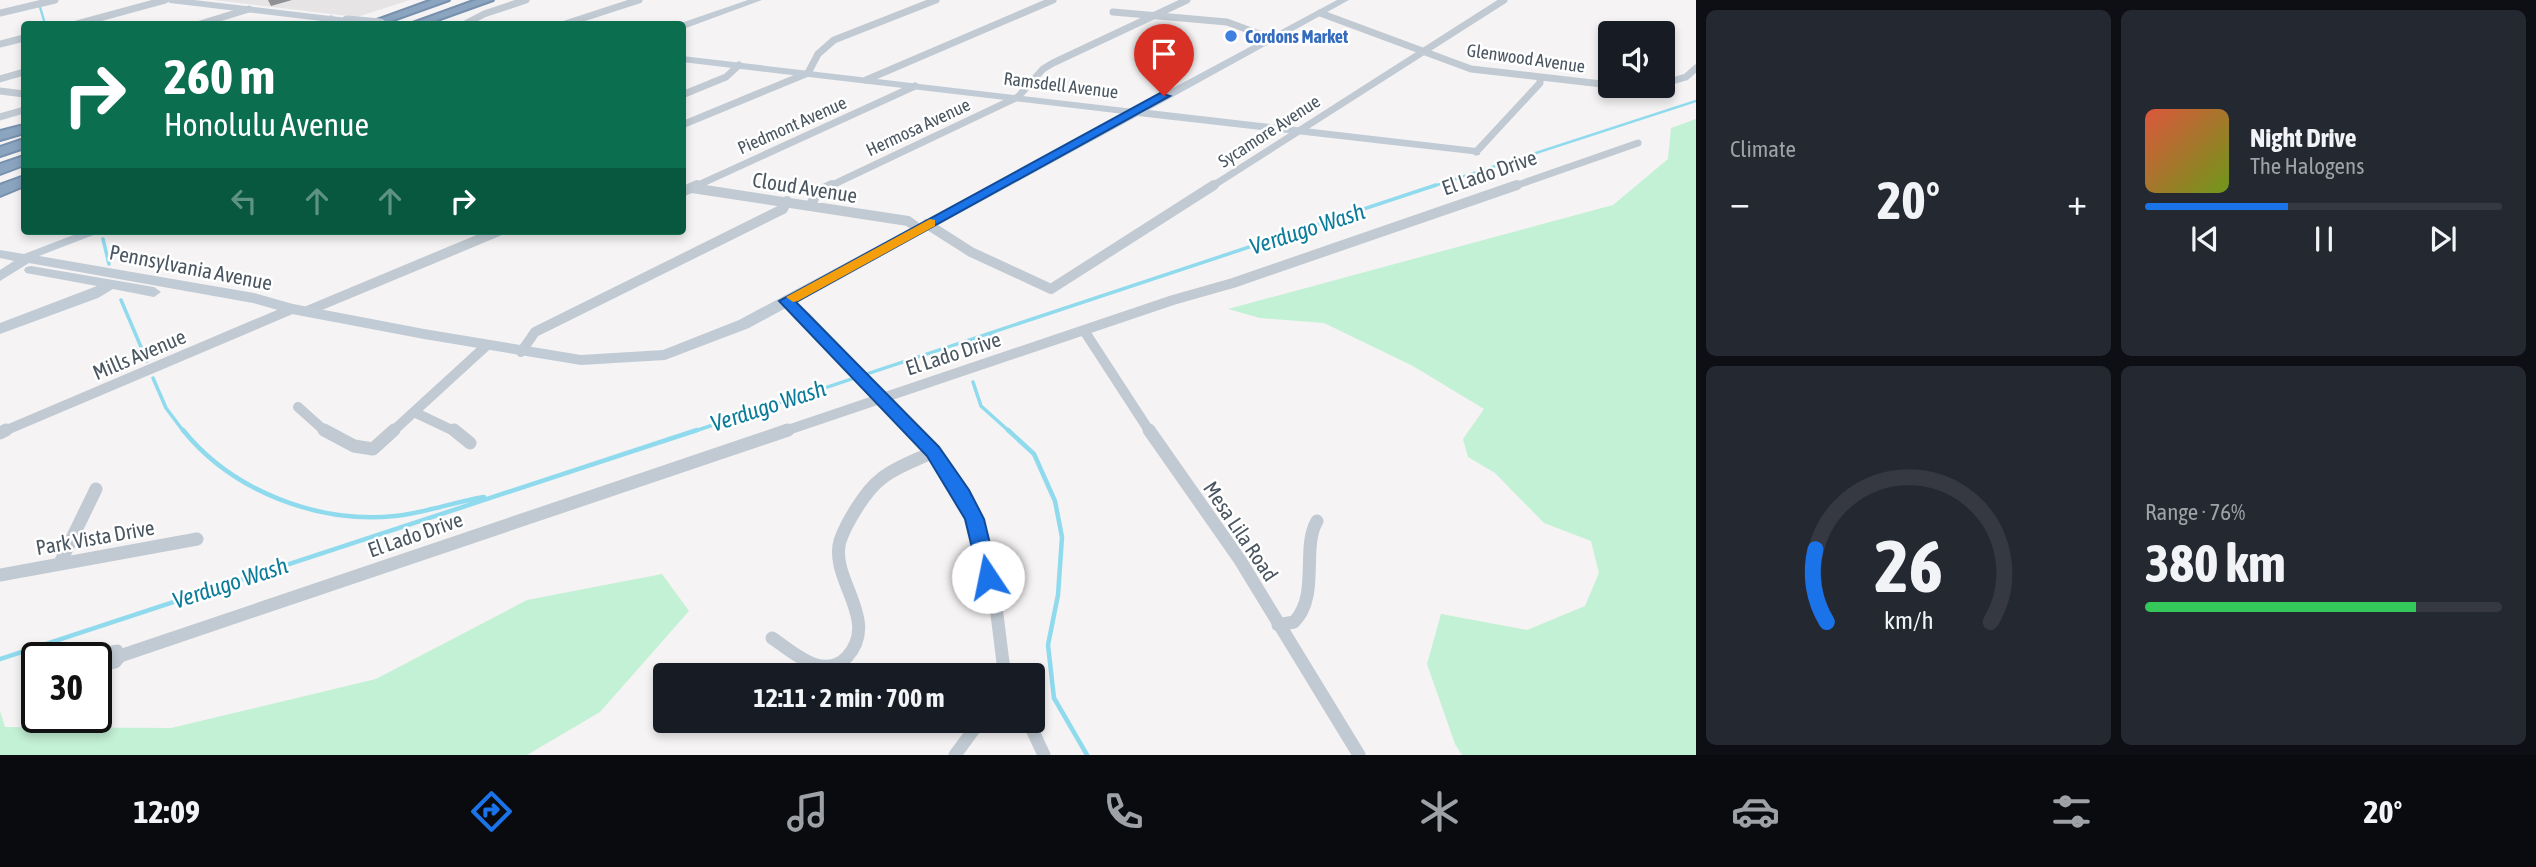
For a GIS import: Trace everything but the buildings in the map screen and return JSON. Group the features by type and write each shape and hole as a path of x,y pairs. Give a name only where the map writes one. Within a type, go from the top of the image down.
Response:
{"highway":[{"path":"381,21 443,0"},
{"path":"425,21 487,0"},
{"path":"0,136 21,130"},
{"path":"0,152 21,144"},
{"path":"0,169 21,161"},
{"path":"0,191 21,182"}],"street":[{"path":"0,13 55,0"},
{"path":"88,21 167,0 347,21"},
{"path":"471,21 526,0"},
{"path":"574,21 639,0"},
{"path":"686,25 757,0"},
{"path":"686,123 808,73 818,54 834,40 936,0"},
{"name":"Piedmont Avenue","path":"866,80 1053,0"},
{"name":"Hermosa Avenue","path":"811,205 817,192 1018,97 1046,67 1187,0"},
{"name":"Pennsylvania Avenue","path":"9,267 59,264 116,280 246,306 299,310 521,352 581,360 664,355 744,324 1344,0"},
{"name":"Sycamore Avenue","path":"1051,289 1504,0"},
{"path":"210,21 249,9"},
{"path":"1113,12 1227,22 1273,38"},
{"name":"Glenwood Avenue","path":"1320,13 1477,71 1598,84"},
{"path":"327,21 331,19"},
{"path":"0,44 21,39"},
{"name":"Ramsdell Avenue","path":"686,59 1476,152"},
{"path":"686,92 726,77 739,65"},
{"path":"1675,80 1693,73 1696,68"},
{"path":"0,79 21,73"},
{"path":"1476,152 1540,83 1540,77"},
{"name":"Piedmont Avenue","path":"687,187 915,86"},
{"path":"0,91 21,94"},
{"path":"0,117 21,111"},
{"name":"El Lado Drive","path":"120,656 1638,143"},
{"name":"Cloud Avenue","path":"687,187 908,221 1051,289"},
{"path":"521,352 535,332 783,209 787,201"},
{"path":"9,267 85,235"},
{"name":"Mills Avenue","path":"0,433 489,235"},
{"path":"59,264 60,255 79,237"},
{"name":"Pennsylvania Avenue","path":"0,254 9,267 116,280"},
{"path":"0,330 93,295 116,280"},
{"path":"786,301 806,317 933,452 962,495 980,535 1003,663"},
{"name":"Mesa Lila Road","path":"1085,332 1119,388 1240,560 1359,755"},
{"path":"298,407 306,419 356,449 366,450 378,446 486,346"},
{"path":"416,413 452,429 470,443"},
{"path":"772,638 817,666 830,665 850,656 859,637 860,626 839,555 840,542 851,517 880,479 933,452"},
{"path":"60,563 96,489"},
{"path":"1278,625 1292,624 1300,617 1308,584 1313,528 1317,521"},
{"name":"Park Vista Drive","path":"0,575 197,539"},
{"path":"956,755 971,733"},
{"path":"1034,733 1044,755"}],"shaded area":[{"path":"214,0 410,0 357,17"}],"green space":[{"path":"1696,119 1696,755 1462,755 1455,744 1427,664 1441,614 1527,630 1585,606 1599,573 1591,541 1544,523 1495,473 1468,457 1463,439 1484,409 1413,366 1324,323 1260,318 1228,309 1613,205 1668,159 1671,128"},
{"path":"662,574 689,611 600,712 527,755 0,755 0,711 5,727 21,727 21,733 112,733 112,728 171,728 376,679 527,600"}],"waterway":[{"path":"40,7 44,21"},
{"name":"Verdugo Wash","path":"1431,187 1696,101"},
{"name":"Verdugo Wash","path":"692,432 1436,185"},
{"path":"103,239 109,264"},
{"path":"121,300 147,361"},
{"path":"977,347 994,334"},
{"path":"153,378 166,408 184,432"},
{"path":"973,382 981,406 1010,432"},
{"path":"183,430 203,452 251,486 279,499 336,515 395,516 484,497"},
{"name":"Verdugo Wash","path":"0,659 697,430"},
{"path":"1008,430 1034,454 1055,501 1062,537 1058,595 1048,645 1054,698 1087,755"}],"slow traffic":[{"path":"793,297 930,223"}],"place":[{"name":"Cordons Market","path":"1231,36"}],"route":[{"path":"988,577 974,519 962,495 933,452 806,317 786,301 1164,96"}]}
